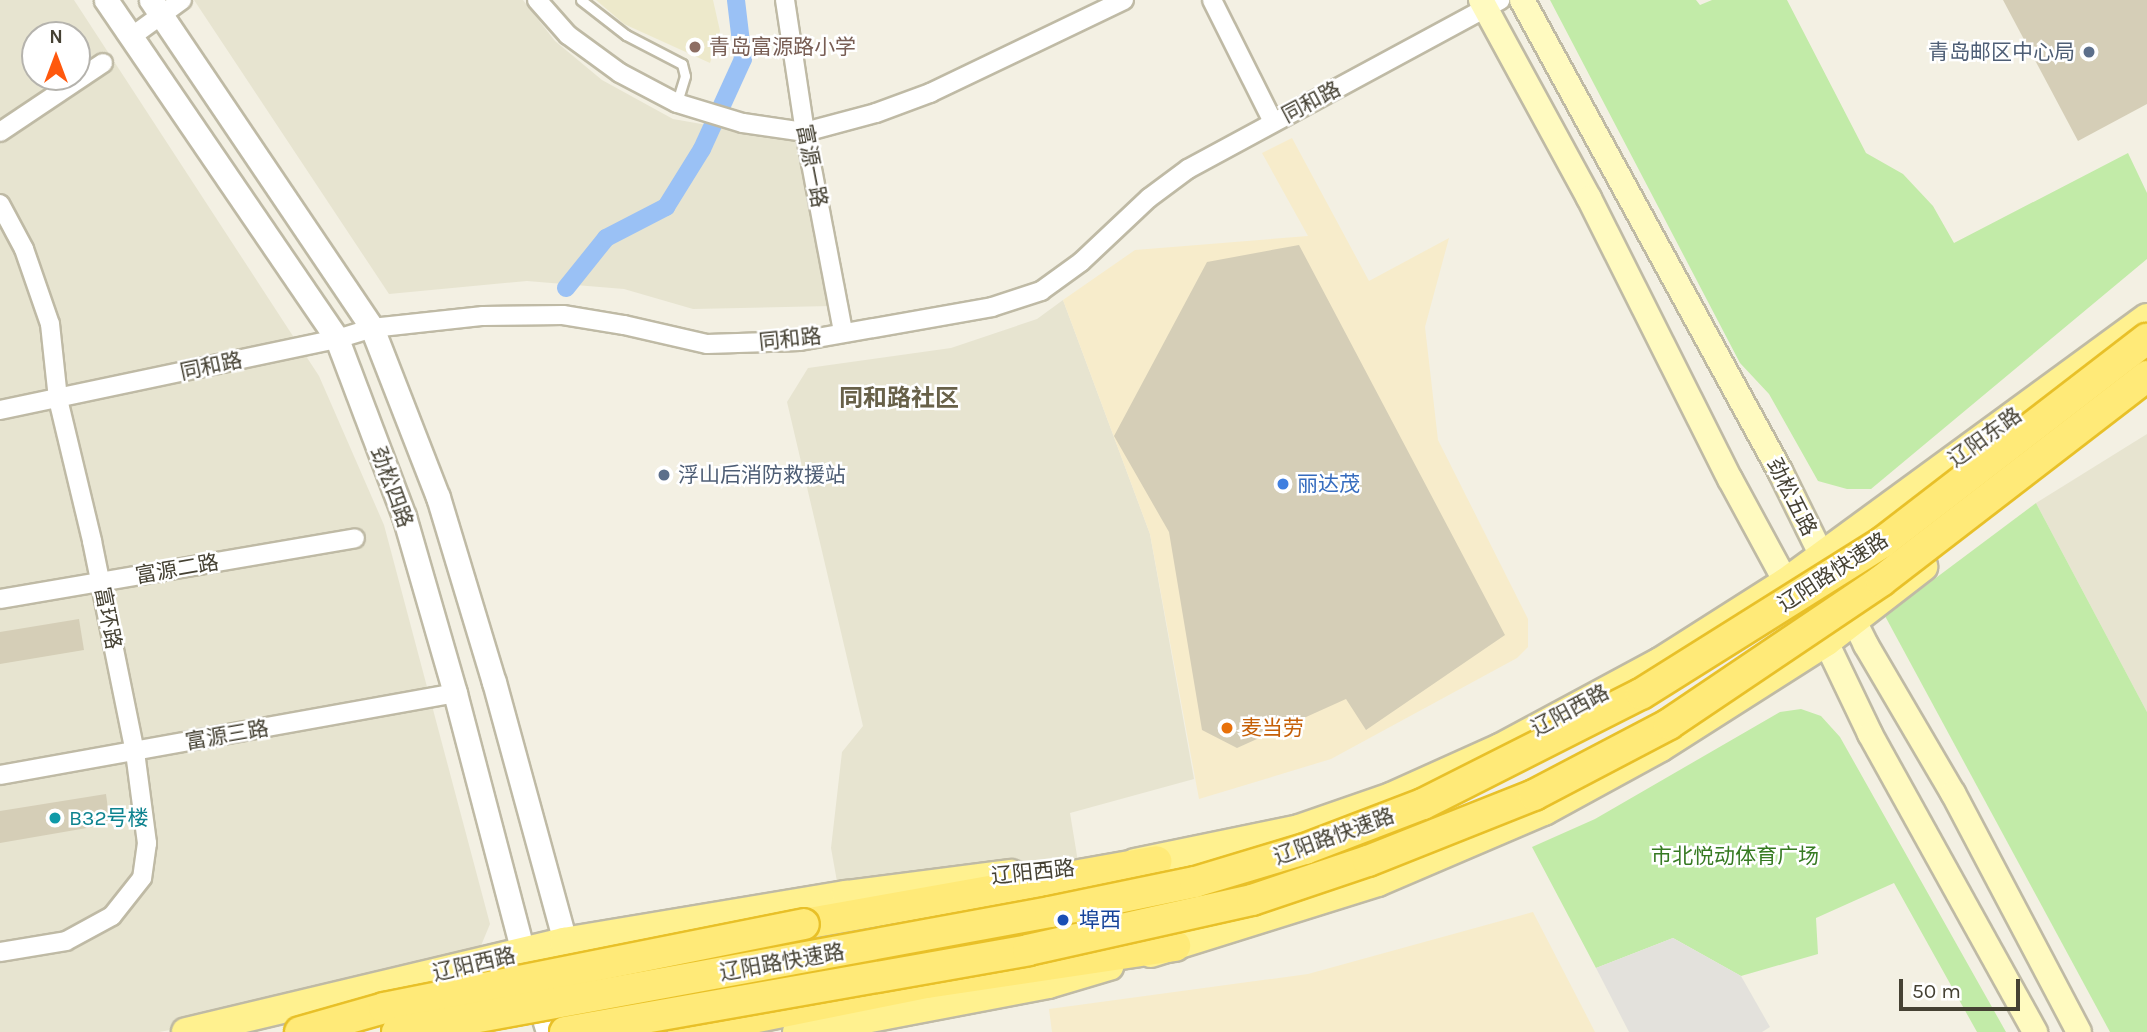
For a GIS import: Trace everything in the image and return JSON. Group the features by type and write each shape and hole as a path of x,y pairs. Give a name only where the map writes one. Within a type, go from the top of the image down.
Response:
{"highway":[{"name":"辽阳路快速路","path":"397,1032 1050,912 1195,882 1305,849 1423,804 1642,694 1883,541 2147,339"},
{"name":"辽阳路快速路","path":"565,1032 1028,950 1238,903 1368,861 1534,794 1669,724 1881,582 2147,376"},
{"path":"300,1032 384,1008 804,924 1156,861"},
{"path":"683,1032 927,983 1175,946"}],"main road":[{"name":"劲松五路","path":"1522,0 1776,464 1867,645 1953,793 2079,1032"},
{"path":"1489,3 1730,479 1786,582 1826,642 1870,734 2035,1032"},
{"name":"辽阳东路","path":"1823,556 2147,318"},
{"path":"797,1032 1048,984 1378,882 1544,811 1661,747 1826,642 2147,393"},
{"name":"辽阳西路","path":"186,1032 564,942 859,893 1013,874 1156,861 1299,829 1391,797 1500,748 1649,668 1823,556"}],"street":[{"name":"劲松四路","path":"106,0 337,339 404,516 455,693 523,952 548,1032"},
{"path":"131,37 156,8 182,0"},
{"path":"537,0 568,35 620,73 686,106 743,124 805,132 876,113 930,93 1124,0"},
{"name":"富源一路","path":"785,0 805,132 843,332"},
{"path":"1212,0 1273,122"},
{"name":"同和路","path":"0,410 337,339 372,328 483,316 563,315 624,325 707,344 800,341 992,307 1041,291 1081,262 1149,198 1178,176 1489,3"},
{"name":"劲松四路","path":"156,8 372,328 438,497 494,681 564,942 594,1032"},
{"path":"0,132 103,63"},
{"name":"富环路","path":"0,204 24,249 50,324 58,399 101,582 135,752 147,843 142,878 112,916 66,941 0,952"},
{"name":"富源二路","path":"0,599 355,538"},
{"name":"富源三路","path":"0,775 455,693"}],"lane":[{"path":"581,0 625,35 682,64 686,106"}],"shaded area":[{"path":"0,0 74,0 88,21 21,21 21,91 91,91 91,26 319,376 384,525 490,924 468,977 159,1032 0,1032"},
{"path":"194,0 523,0 555,41 602,80 673,119 799,141 831,306 693,309 624,289 527,281 389,294"},
{"name":"青岛富源路小学","path":"596,0 713,0 720,31 710,63 624,24"},
{"name":"丽达茂","path":"1292,138 1369,281 1449,238 1425,327 1438,440 1528,619 1528,647 1517,658 1331,759 1199,799 1150,534 1063,300 1135,250 1308,236 1262,153"},
{"path":"1063,300 1150,534 1194,779 1070,813 1079,868 841,904 831,848 842,752 863,726 787,402 808,368 951,348 1037,319"},
{"path":"2147,434 2147,712 2036,503"},
{"path":"1533,912 1595,1032 1052,1032 1049,1009 1308,974"},
{"path":"1673,938 1741,976 1770,1027 1762,1032 1629,1032 1596,968"}],"green space":[{"path":"1550,0 1696,0 1700,5 1712,0 1787,0 1866,153 1903,174 1933,206 1954,243 2128,153 2147,193 2147,259 1871,489 1847,489 1818,481 1769,394 1740,363"},
{"path":"2036,503 2147,712 2147,1032 2110,1032 1885,616"},
{"name":"市北悦动体育广场","path":"1801,709 1821,716 1840,737 2006,1032 1977,1032 1894,883 1816,918 1818,954 1741,976 1673,938 1596,968 1532,847 1595,819 1780,712"}],"building":[{"name":"青岛邮区中心局","path":"2003,0 2147,0 2147,104 2078,141"},
{"name":"丽达茂","path":"1299,245 1505,635 1366,730 1346,699 1237,748 1202,730 1169,532 1114,436 1207,262"},
{"path":"79,619 84,650 0,664 0,632"},
{"name":"B32号楼","path":"106,794 110,824 0,843 0,811"}],"waterway":[{"path":"566,288 606,238 666,207 702,149 743,59 736,0"}],"place":[{"name":"青岛富源路小学","path":"695,47"},
{"name":"青岛邮区中心局","path":"2089,52"},
{"name":"浮山后消防救援站","path":"664,475"},
{"name":"丽达茂","path":"1283,484"},
{"name":"麦当劳","path":"1227,728"},
{"name":"B32号楼","path":"55,818"},
{"name":"埠西","path":"1063,920"}],"district":[{"name":"同和路社区","path":"899,399"}]}
